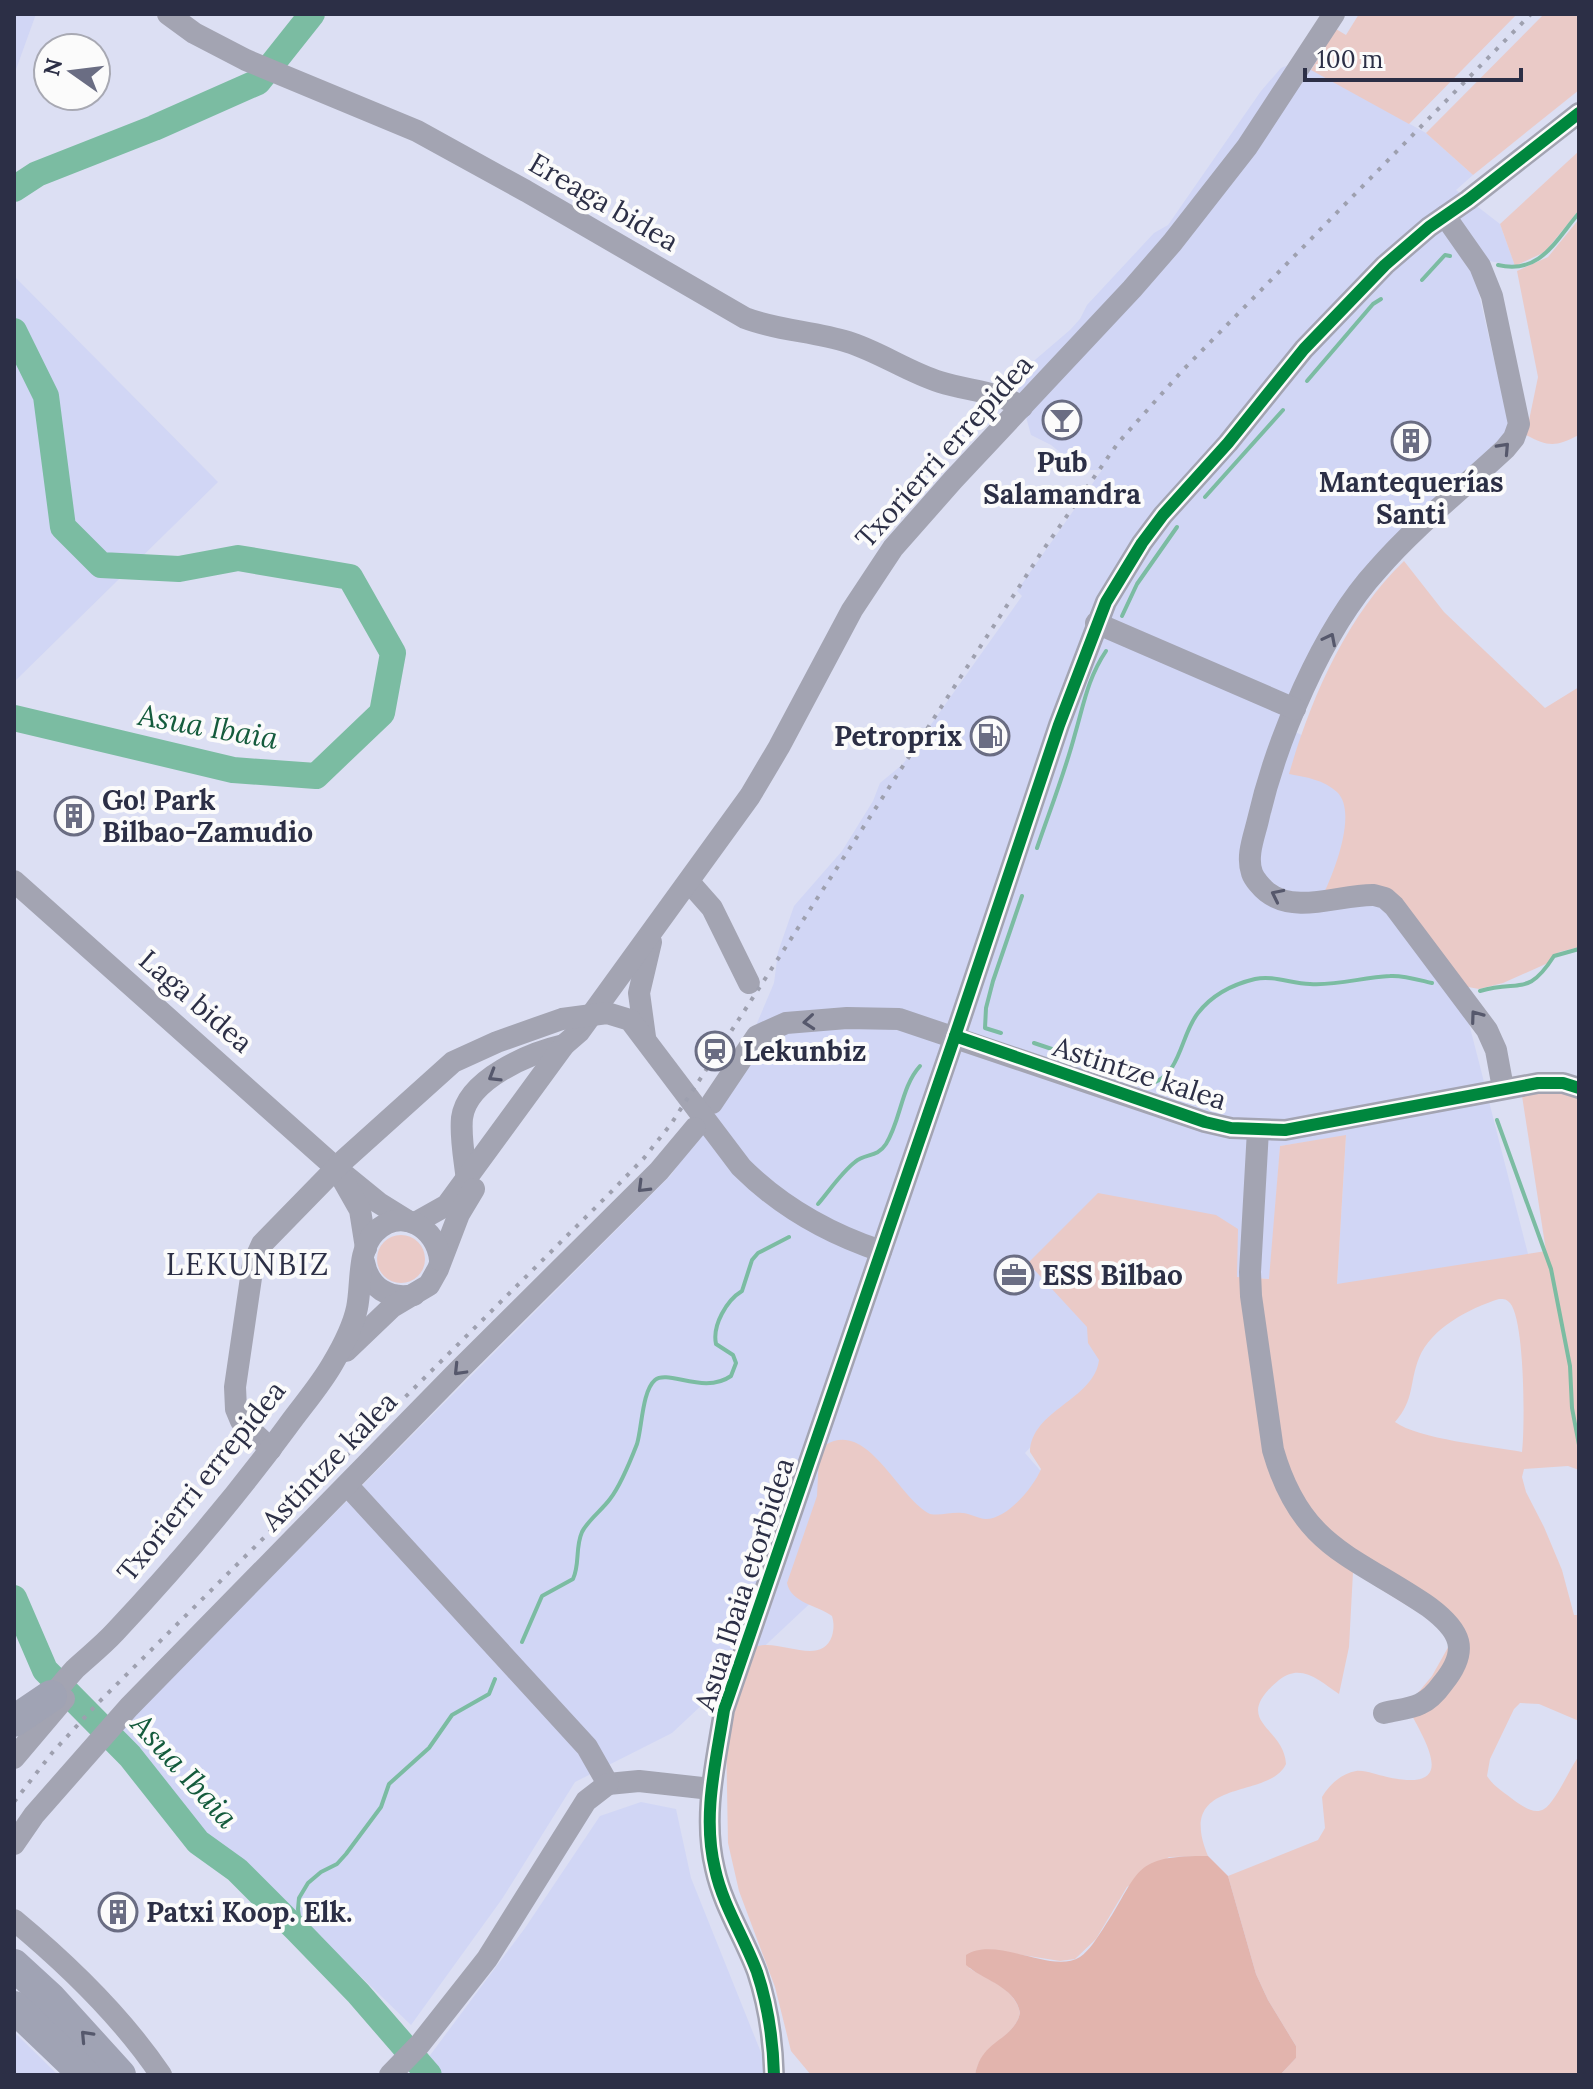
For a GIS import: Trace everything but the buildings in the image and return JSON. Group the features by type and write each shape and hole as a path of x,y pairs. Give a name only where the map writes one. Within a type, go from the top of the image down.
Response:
{"highway":[{"path":"14,1721 54,1699"},
{"path":"14,1965 50,1998 120,2075"},
{"path":"14,2007 85,2075"}],"street":[{"name":"Ereaga bidea","path":"168,14 194,33 246,60 417,131 745,318 770,327 846,341 916,374 1000,394 1022,407"},
{"name":"Txorierri errepidea","path":"333,1364 357,1308 370,1238 387,1224 412,1222 447,1205 467,1181 689,882 764,773 852,610 880,566 923,513 1132,289 1209,197 1281,98 1334,14"},
{"name":"Asua Ibaia etorbidea","path":"774,2075 768,2013 756,1970 728,1912 714,1868 709,1829 711,1789 724,1710 1096,623 1142,543 1304,349 1385,265 1579,113"},
{"path":"1445,216 1480,266 1492,296 1519,424 1514,438 1505,449 1376,570 1334,630 1295,709 1273,764 1265,818 1249,856 1252,875 1268,892 1282,900 1300,903 1374,895 1385,898 1394,906 1487,1030 1496,1050 1503,1088"},
{"path":"1096,623 1295,709"},
{"name":"Laga bidea","path":"14,881 336,1168 379,1203 412,1222"},
{"path":"689,882 712,908 749,983"},
{"path":"645,1038 639,993 645,957 658,924"},
{"path":"467,1181 462,1120 467,1100 481,1084 533,1053 614,1014 630,1020 741,1167 768,1192 804,1218 881,1251"},
{"name":"Astintze kalea","path":"712,1103 757,1036 786,1023 888,1017 955,1036 1205,1122 1231,1128 1285,1130 1538,1083 1563,1083 1579,1088"},
{"path":"271,1449 241,1421 236,1409 235,1387 253,1264 262,1244 336,1168 453,1062 497,1042 562,1019 578,1030"},
{"name":"Txorierri errepidea","path":"14,1735 78,1675 226,1507 333,1364 377,1320 429,1285 465,1202 568,1056 578,1030"},
{"name":"Astintze kalea","path":"14,1844 34,1815 116,1723 469,1359 659,1171 695,1128"},
{"path":"1258,1130 1251,1296 1273,1450 1279,1472 1287,1490 1315,1532 1332,1547 1398,1585 1436,1612 1453,1629 1460,1642 1454,1670 1439,1689 1421,1704 1384,1713"},
{"path":"336,1168 360,1210 368,1275 379,1289 396,1296 414,1295"},
{"path":"412,1222 429,1232 435,1240 440,1260"},
{"path":"348,1486 587,1747 608,1784"},
{"name":"Txorierri errepidea","path":"14,1758 54,1699"},
{"path":"391,2074 420,2044 487,1959 586,1801 608,1784 639,1781 711,1789"},
{"path":"14,1920 34,1936 121,2025 161,2075"}],"shaded area":[{"path":"14,14 36,14 14,75"},
{"path":"1359,14 1517,14 1409,124 1311,70 1336,29 1346,35"},
{"path":"1544,14 1579,14 1579,90 1473,175 1426,133"},
{"path":"1291,64 1311,69 1426,133 1473,175 1456,190 1500,224 1515,266 1463,256 1473,268 1511,433 1427,514 1279,725 1311,739 1462,996 1528,1254 1382,1287 1337,1284 1346,1136 1280,1146 1270,1279 1237,1277 1186,1281 1025,1453 1052,1484 970,1557 916,1504 672,1733 575,1782 502,1899 411,2025 294,1912 188,1823 131,1750 114,1735 671,1175 730,1087 774,983 778,952 794,906 842,851 873,801 880,783 903,764 1022,596 1017,591 1102,470 1082,470 1051,445 1031,435 1015,377 1070,330 1087,305 1154,233 1168,225 1261,91 1281,68"},
{"path":"1579,151 1579,210 1545,252 1515,266 1500,224"},
{"path":"1579,219 1579,435 1564,442 1547,443 1526,435 1538,377 1517,271 1548,257"},
{"path":"14,276 218,482 14,682"},
{"path":"1404,561 1444,612 1545,708 1579,687 1579,947 1559,952 1548,963 1503,983 1479,989 1452,984 1408,907 1323,895 1342,843 1345,828 1343,801 1337,792 1326,785 1289,774 1308,717 1333,660 1365,607"},
{"path":"1520,1083 1579,1092 1579,1470 1568,1466 1524,1469 1522,1477 1562,1570 1574,1615 1579,1615 1579,1721 1539,1704 1520,1703 1514,1709 1490,1759 1487,1776 1515,1801 1540,1811 1553,1800 1579,1756 1579,2075 1280,2075 1296,2058 1296,2046 1256,1974 1228,1876 1318,1840 1325,1828 1322,1797 1332,1784 1346,1774 1364,1771 1410,1780 1424,1778 1430,1771 1432,1761 1407,1706 1432,1676 1455,1635 1353,1572 1349,1647 1339,1694 1310,1675 1295,1673 1279,1680 1265,1694 1259,1706 1259,1715 1283,1751 1286,1764 1276,1775 1262,1783 1213,1801 1203,1813 1201,1830 1208,1856 1169,1857 1127,1887 1096,1939 1075,1959 1060,1961 991,1950 969,1968 1007,1991 1020,2013 1011,2030 984,2055 975,2075 811,2075 791,2051 775,1987 739,1891 728,1843 726,1733 755,1647 764,1645 819,1650 832,1636 832,1616 799,1599 789,1590 787,1583 817,1496 819,1455 825,1445 841,1440 855,1442 881,1463 918,1505 930,1514 965,1513 994,1518 1019,1501 1041,1469 1030,1452 1033,1438 1051,1415 1086,1385 1095,1374 1099,1360 1088,1343 1087,1327 1028,1263 1098,1193 1216,1215 1238,1229 1237,1277 1269,1279 1280,1146 1346,1135 1337,1284 1546,1251","holes":["1501,1299 1510,1303 1519,1330 1524,1421 1522,1452 1420,1433 1395,1422 1409,1398 1419,1358 1432,1337 1464,1314"]},
{"path":"401,1235 418,1242 425,1259 418,1276 401,1283 384,1276 377,1259 384,1242"},
{"path":"641,1802 676,1809 691,1878 770,2075 442,2075 425,2062 525,1928 600,1816"},
{"path":"1208,1856 1228,1876 1256,1974 1296,2046 1296,2058 1280,2075 975,2075 984,2054 1011,2030 1020,2013 1012,1996 966,1965 966,1955 993,1949 1054,1961 1080,1957 1095,1940 1140,1871 1164,1859"},
{"path":"14,2032 58,2075 14,2075"}],"waterway":[{"name":"Asua Ibaia","path":"14,189 37,174 154,128 258,82 312,14"},
{"path":"1498,265 1513,267 1536,260 1554,244 1579,213"},
{"path":"1422,280 1445,255 1450,256"},
{"path":"1307,381 1373,304 1381,299"},
{"name":"Asua Ibaia","path":"14,331 46,396 63,527 101,565 179,569 238,558 350,577 393,653 382,713 316,776 233,770 14,718"},
{"path":"1205,497 1283,410"},
{"path":"1122,616 1137,584 1177,527"},
{"path":"1037,848 1067,762 1087,691 1106,651"},
{"path":"1001,1033 985,1028 986,1008 1022,896"},
{"path":"1480,991 1522,985 1537,978 1554,956 1579,949"},
{"path":"1034,1043 1153,1083 1162,1078 1175,1062 1198,1013 1224,991 1239,984 1262,978 1320,984 1395,976 1432,983"},
{"path":"818,1204 850,1166 886,1144 909,1084 920,1066"},
{"path":"1497,1120 1551,1269 1570,1366 1572,1408 1579,1445"},
{"path":"522,1642 542,1596 573,1579 582,1532 622,1480 637,1444 651,1385 661,1377 710,1383 731,1376 736,1363 733,1355 716,1344 719,1321 726,1307 742,1291 752,1260 758,1253 789,1237"},
{"name":"Asua Ibaia","path":"14,1598 45,1670 130,1756 198,1842 237,1870 296,1929 358,1993 429,2075"},
{"path":"302,1937 299,1898 308,1883 337,1864 381,1807 389,1784 429,1748 452,1715 489,1694 495,1679"}],"railway":[{"path":"14,1802 52,1753 96,1705 644,1158 671,1124 1041,553 1118,443 1182,371 1531,14"}],"cycle path":[{"path":"774,2075 769,2023 761,1984 723,1896 711,1849 710,1809 724,1710 1059,725 1106,602 1163,515 1228,443 1304,349 1385,265 1429,227 1579,113"},
{"path":"955,1036 1205,1122 1231,1128 1285,1130 1538,1083 1563,1083 1579,1088"}],"place":[{"name":"Pub Salamandra","path":"1062,420"},
{"name":"Mantequerías Santi","path":"1411,441"},
{"name":"Petroprix","path":"990,736"},
{"name":"Go! Park Bilbao-Zamudio","path":"74,816"},
{"name":"Lekunbiz","path":"715,1051"},
{"name":"ESS Bilbao","path":"1014,1275"},
{"name":"Patxi Koop. Elk.","path":"118,1912"}],"district":[{"name":"LEKUNBIZ","path":"248,1265"}]}
